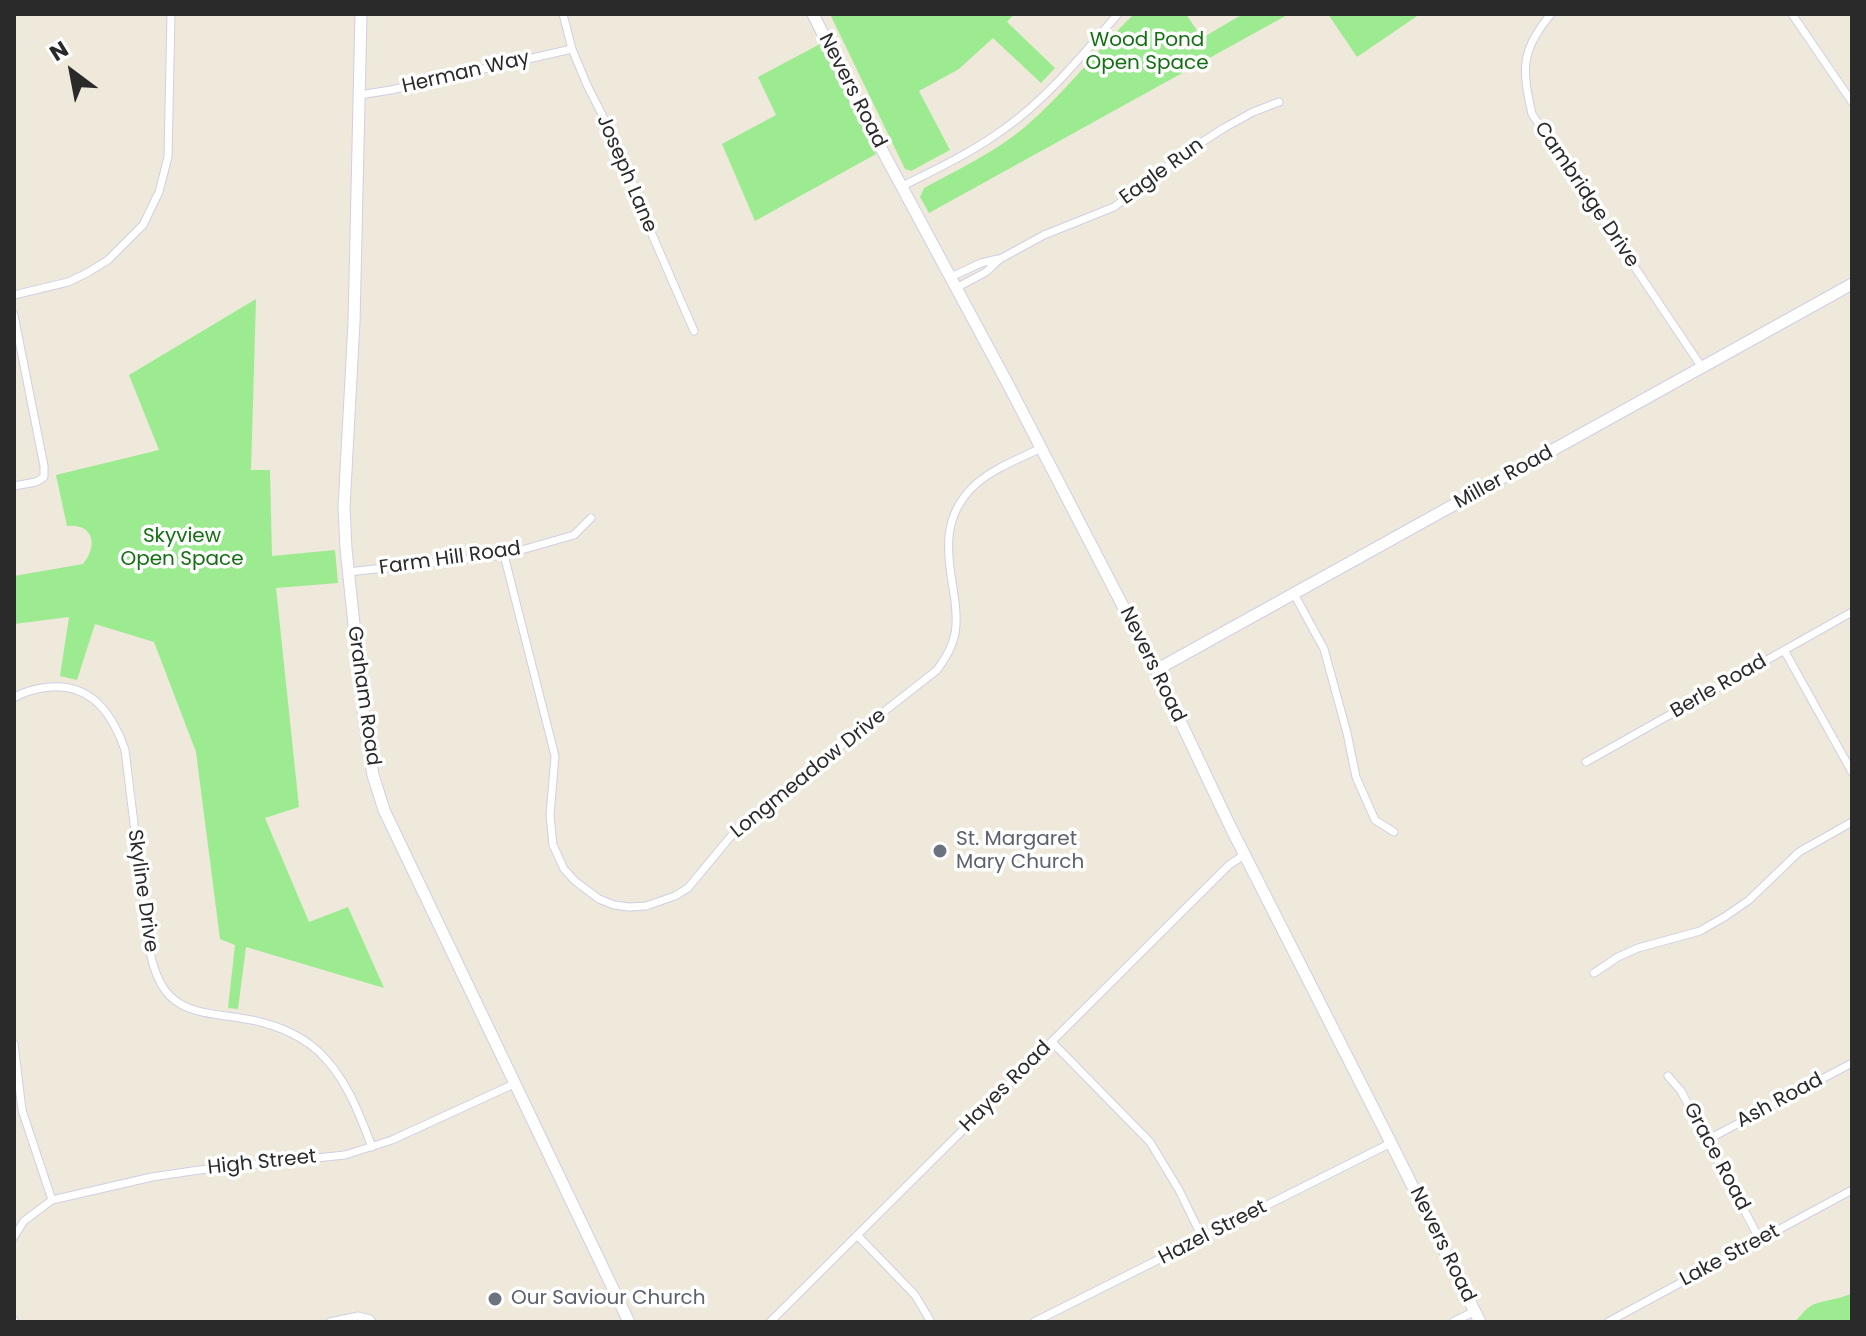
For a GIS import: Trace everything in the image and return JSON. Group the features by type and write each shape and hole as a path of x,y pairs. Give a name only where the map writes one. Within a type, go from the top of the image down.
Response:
{"street":[{"path":"14,295 68,282 87,273 108,260 143,225 159,192 168,157 171,14"},
{"name":"Graham Road","path":"361,14 354,323 344,507 348,572 373,775 384,810 629,1322"},
{"name":"Joseph Lane","path":"563,14 572,49 623,156 651,232 694,331"},
{"name":"Nevers Road","path":"813,14 1156,670 1244,855 1477,1317"},
{"path":"901,187 970,150 1012,123 1055,84 1118,14"},
{"name":"Cambridge Drive","path":"1551,14 1529,46 1525,67 1532,114 1701,366"},
{"path":"1792,14 1852,102"},
{"name":"Herman Way","path":"359,95 572,49"},
{"name":"Eagle Run","path":"954,282 986,272 1000,259 1044,235 1114,207 1192,148 1253,112 1279,102"},
{"name":"Miller Road","path":"1156,670 1852,284"},
{"path":"14,315 44,466 44,477 36,482 14,486"},
{"name":"Longmeadow Drive","path":"504,555 555,756 550,829 558,858 575,881 599,899 614,905 646,906 688,888 741,824 937,670 953,643 956,626 957,610 947,553 955,511 975,485 991,473 1041,448"},
{"name":"Farm Hill Road","path":"348,572 504,555 574,535 591,518"},
{"path":"1294,594 1324,649 1356,777 1375,820 1394,832"},
{"name":"Berle Road","path":"1586,762 1852,612"},
{"path":"1784,650 1852,772"},
{"name":"Skyline Drive","path":"14,698 21,693 53,686 79,690 102,706 117,727 125,750 149,946 160,983 170,996 187,1008 264,1023 293,1034 318,1050 338,1073 372,1147"},
{"path":"1594,973 1638,948 1700,931 1726,916 1749,900 1799,852 1852,822"},
{"name":"Hayes Road","path":"770,1322 1229,865 1244,855"},
{"path":"1052,1042 1150,1142 1179,1190 1203,1239"},
{"path":"14,1044 22,1110 52,1200"},
{"name":"Ash Road","path":"1707,1140 1852,1063"},
{"name":"Grace Road","path":"1668,1076 1681,1091 1760,1240"},
{"name":"High Street","path":"14,1237 24,1221 52,1200 152,1177 345,1155 392,1140 514,1084"},
{"name":"Hazel Street","path":"1034,1322 1391,1143"},
{"name":"Lake Street","path":"1608,1322 1852,1190"},
{"path":"858,1236 915,1295 931,1322"},
{"path":"330,1322 358,1316 371,1320"},
{"path":"1453,1322 1477,1317"}],"green space":[{"name":"Wood Pond Open Space","path":"830,14 1014,14 1007,22 1055,68 1041,83 993,38 959,69 919,91 950,150 911,171 905,169"},
{"name":"Wood Pond Open Space","path":"1134,14 1186,14 1202,38 1243,14 1289,14 929,213 920,197 924,188 989,152 1025,127"},
{"path":"1328,14 1420,14 1357,57"},
{"path":"820,44 876,154 755,221 722,144 776,115 758,77"},
{"name":"Skyview Open Space","path":"256,299 251,470 270,470 272,556 335,550 338,583 276,588 299,807 265,818 309,922 348,907 384,988 246,947 238,1009 228,1008 235,945 220,939 196,752 154,642 95,624 77,680 60,676 69,617 14,624 14,576 83,564 91,550 88,532 76,526 67,526 56,475 159,450 129,375"},
{"path":"1852,1293 1852,1322 1794,1322 1812,1305"}],"place":[{"name":"St. Margaret Mary Church","path":"940,851"},
{"name":"Our Saviour Church","path":"495,1299"}]}
